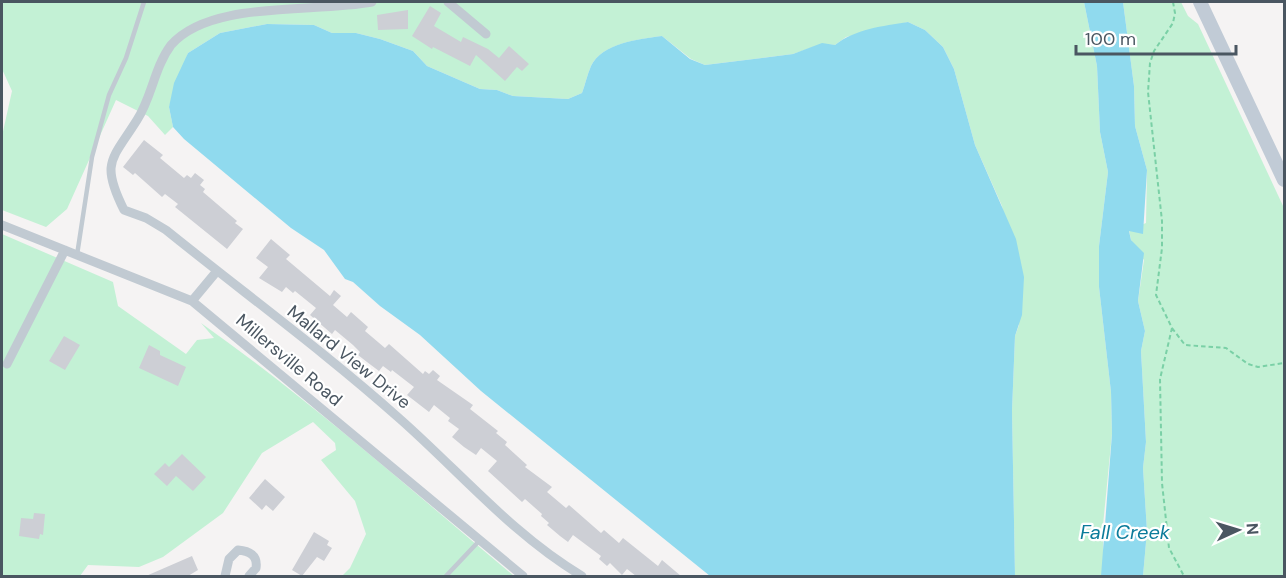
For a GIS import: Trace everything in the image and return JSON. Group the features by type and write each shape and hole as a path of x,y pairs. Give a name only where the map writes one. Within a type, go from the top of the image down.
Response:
{"main road":[{"path":"1200,2 1284,180"}],"street":[{"name":"Mallard View Drive","path":"372,2 332,7 228,12 193,25 175,40 162,59 138,120 118,145 111,161 114,190 124,210 160,225 400,418 519,531 554,560 582,576"},
{"path":"448,2 486,34"},
{"name":"Millersville Road","path":"2,225 192,301 523,576"},
{"path":"7,364 65,250"},
{"path":"192,301 217,271"},
{"path":"225,576 229,559 238,550 250,553 255,558 256,568 249,576"}],"lane":[{"path":"77,255 92,157 109,95 126,58 144,2"},
{"path":"446,576 480,540"}],"path":[{"path":"1173,2 1175,13 1173,23 1154,51 1150,63 1148,92 1151,129 1159,172 1162,221 1162,248 1156,295 1172,327 1185,345 1226,348 1248,364 1258,367 1284,363"},
{"path":"1172,327 1160,379 1162,483 1169,548 1184,576"}],"green space":[{"path":"2,2 1084,2 1097,66 1100,132 1108,172 1099,246 1099,287 1111,392 1112,434 1103,525 1103,574 1101,576 1015,576 1012,411 1015,336 1019,325 1002,206 975,145 954,69 943,47 925,30 908,22 846,37 835,45 822,44 793,54 705,65 691,59 662,36 643,39 612,47 596,58 582,93 568,99 513,96 497,90 480,89 427,66 413,51 380,39 356,33 332,33 314,25 267,24 220,33 188,53 169,107 173,127 165,135 148,116 116,100 67,209 46,227 2,210 2,136 12,91 2,69"},
{"path":"1123,2 1181,2 1188,16 1198,24 1284,208 1284,576 1143,576 1147,531 1143,468 1146,442 1141,351 1145,331 1138,301 1144,260 1131,240 1129,230 1146,223 1147,170 1135,126 1134,86"},
{"path":"2,234 113,282 118,306 186,354 197,340 214,338 201,323 321,414 514,576 342,576 350,568 366,534 355,501 321,460 336,450 335,443 313,422 262,453 223,513 163,557 139,567 88,565 80,576 2,576"}],"water":[{"name":"Fall Creek","path":"1084,2 1123,2 1134,86 1135,126 1147,170 1143,234 1129,231 1131,240 1144,253 1138,301 1145,331 1141,351 1146,442 1143,468 1147,531 1143,576 1101,576 1112,434 1111,392 1099,287 1099,246 1108,172 1100,132 1097,66"},
{"path":"908,22 925,30 943,47 954,69 975,145 1016,239 1024,277 1022,315 1015,336 1012,411 1015,576 710,576 481,391 420,335 380,306 353,282 345,279 324,250 291,228 184,139 173,127 169,107 174,83 188,53 220,33 267,24 314,25 332,33 356,33 413,51 427,66 480,89 497,90 513,96 568,99 582,93 596,58 612,47 632,41 662,36 690,59 705,65 793,54 822,43 835,45 851,35 870,29"}],"building":[{"path":"430,6 441,13 434,26 461,42 463,37 488,49 499,58 509,46 529,64 522,71 517,67 505,81 476,55 470,66 433,47 432,49 412,36"},
{"path":"408,10 408,29 378,30 377,15"},
{"path":"144,140 163,155 160,158 184,178 187,175 191,178 195,173 204,180 200,185 205,189 203,192 237,221 235,223 243,229 227,249 175,207 178,204 165,194 162,197 135,173 133,175 123,167"},
{"path":"271,239 290,255 286,259 330,296 334,290 341,296 333,305 347,317 351,312 368,327 365,331 385,348 389,344 423,374 425,371 429,374 433,370 440,376 437,380 473,405 470,409 498,431 496,433 507,442 505,445 527,465 525,467 552,487 547,492 566,508 569,505 601,533 604,530 619,543 623,538 658,566 662,560 681,576 636,576 627,569 622,575 610,563 607,566 599,559 601,556 573,535 568,542 560,536 547,525 549,523 541,516 542,514 525,499 522,502 488,471 497,461 481,448 476,455 464,447 452,437 459,429 448,421 450,418 434,405 429,412 407,395 414,387 392,370 391,372 383,366 379,371 358,355 360,352 335,330 332,334 310,315 316,308 295,291 293,293 286,287 282,292 259,278 268,267 256,258"},
{"path":"64,336 80,345 65,370 49,361"},
{"path":"149,345 160,351 160,355 186,367 178,386 139,368"},
{"path":"182,454 206,477 193,491 176,476 167,486 154,474 165,463 169,467"},
{"path":"265,479 285,497 273,511 266,505 262,510 249,498"},
{"path":"34,513 45,514 43,535 40,534 39,539 19,536 21,518 33,519"},
{"path":"314,532 329,541 327,545 332,548 324,561 317,557 302,576 292,570"},
{"path":"192,556 198,570 188,576 146,576"}]}
